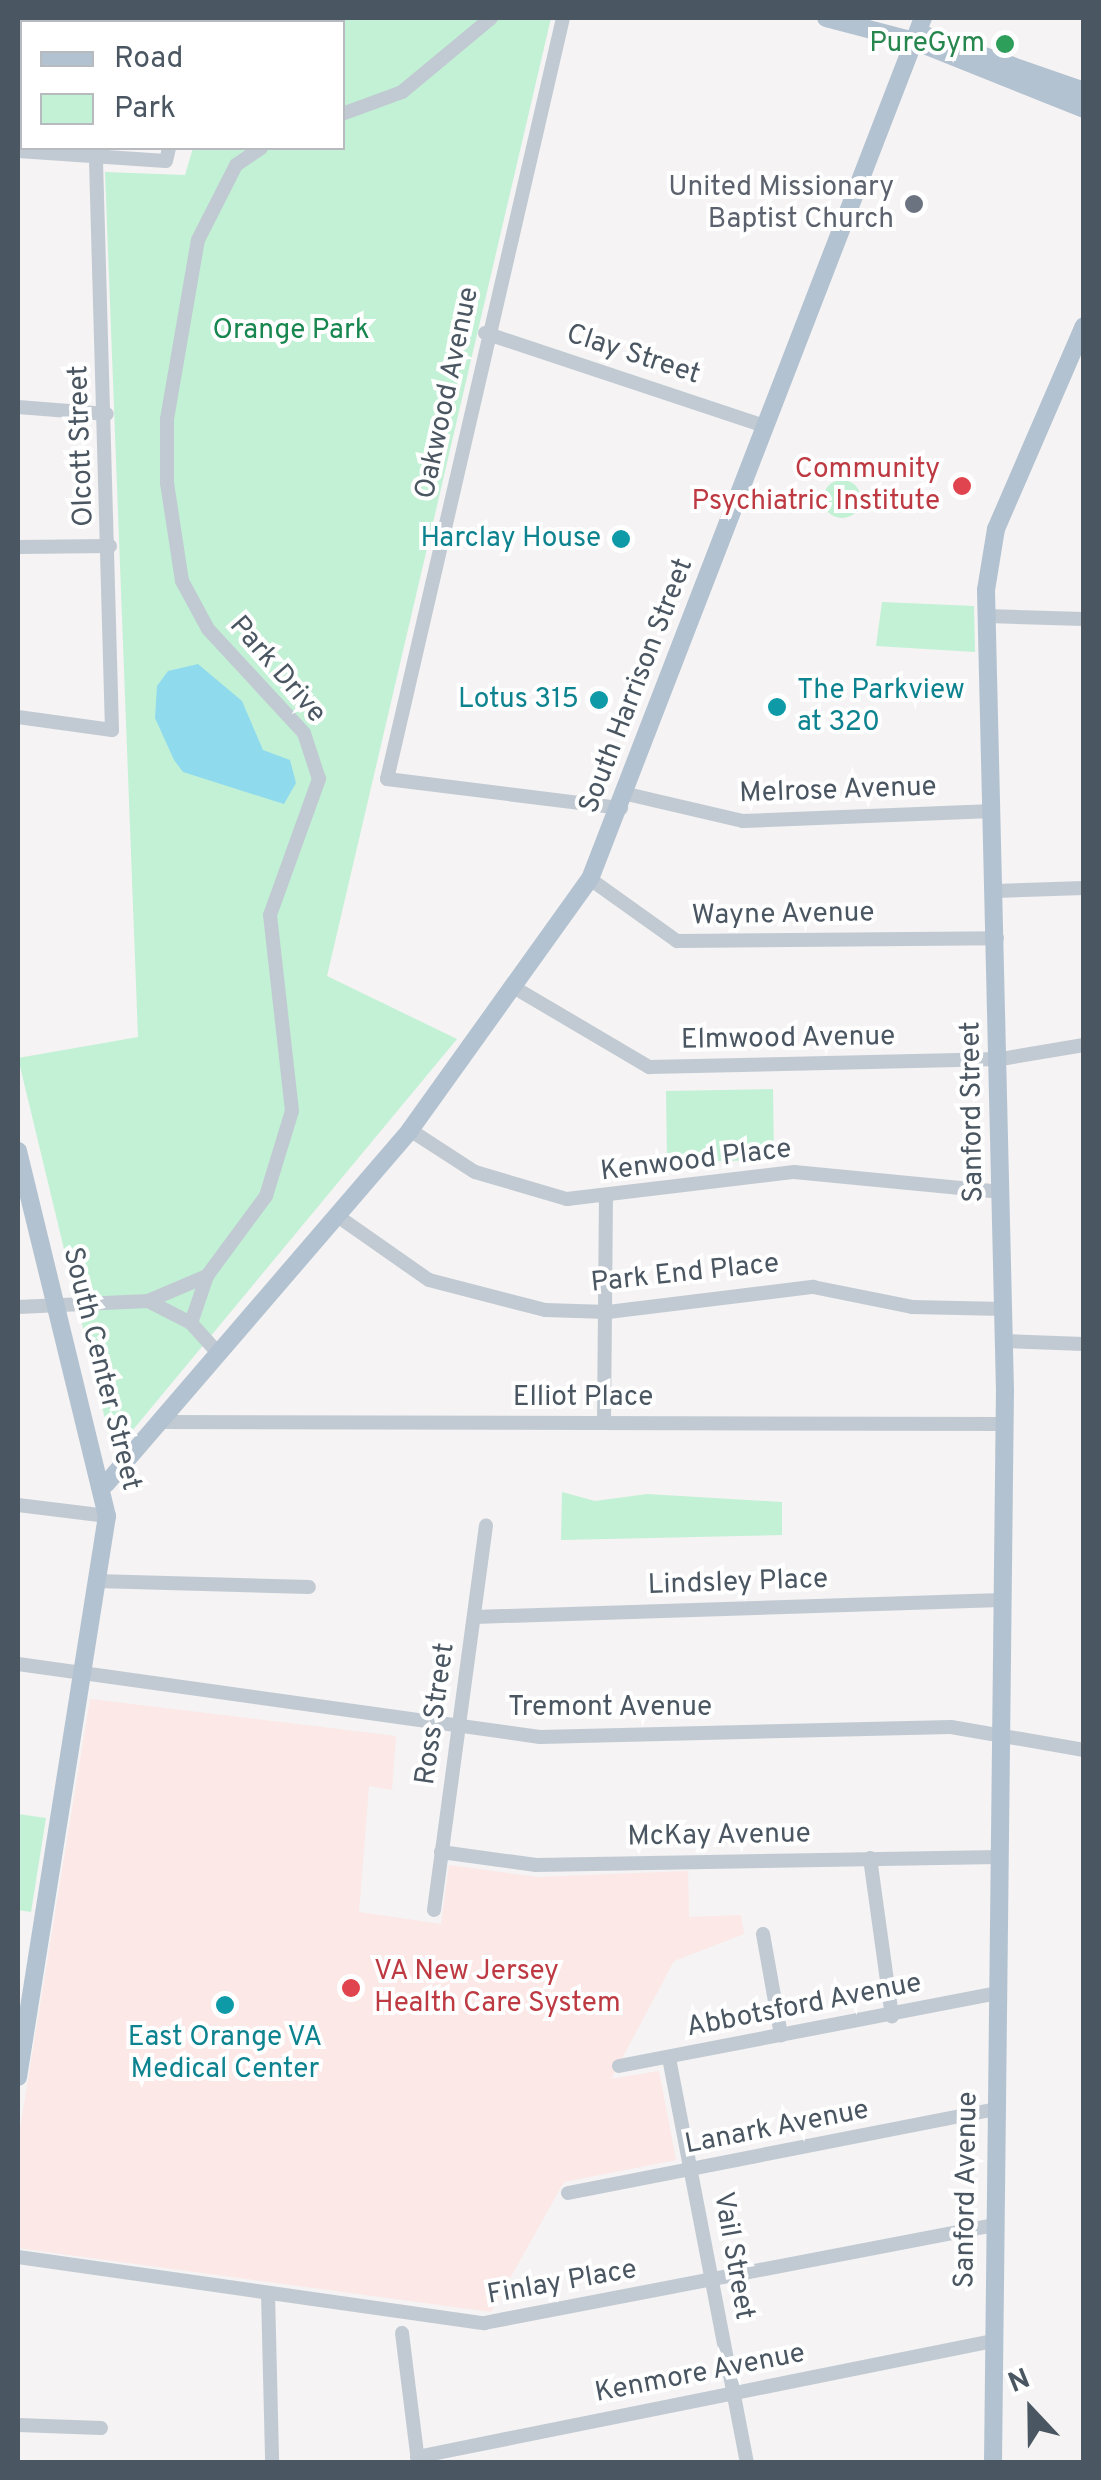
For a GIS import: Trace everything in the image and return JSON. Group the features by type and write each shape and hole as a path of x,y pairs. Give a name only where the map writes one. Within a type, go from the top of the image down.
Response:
{"main road":[{"path":"826,18 914,40 1084,109"},
{"name":"South Harrison Street","path":"106,1484 410,1130 590,878 624,801 922,18"},
{"path":"914,40 930,36 1084,92"},
{"name":"Sanford Street","path":"997,1918 1004,1309 1001,1059 987,616 996,529 1084,326"},
{"name":"South Center Street","path":"18,1151 106,1484 107,1516 25,1986 18,2076"},
{"name":"Sanford Avenue","path":"993,2462 997,1918"}],"street":[{"path":"345,113 402,92 492,18"},
{"name":"Oakwood Avenue","path":"387,779 485,333 563,18"},
{"path":"18,150 96,161 168,154"},
{"name":"Park Drive","path":"208,1276 266,1196 292,1111 270,915 319,779 304,733 208,630 172,537 167,420 180,326 198,240 241,150"},
{"name":"Park Drive","path":"236,165 259,150"},
{"name":"Olcott Street","path":"18,717 112,730 107,414 96,161"},
{"name":"Clay Street","path":"485,333 765,426"},
{"path":"18,407 107,414"},
{"path":"18,547 110,546"},
{"path":"987,616 1084,619"},
{"name":"Melrose Avenue","path":"387,779 624,801 743,821 994,811"},
{"name":"Wayne Avenue","path":"590,878 678,941 997,938"},
{"path":"996,891 1084,888"},
{"name":"Elmwood Avenue","path":"515,988 648,1067 1001,1059 1084,1045"},
{"name":"Kenwood Place","path":"410,1130 523,1191 606,1198 794,1172 1002,1192"},
{"path":"604,1423 608,1312 606,1198"},
{"name":"Park End Place","path":"336,1215 429,1280 496,1302 608,1312 813,1287 912,1306 1004,1309"},
{"path":"18,1307 148,1301 208,1276"},
{"path":"191,1324 208,1276"},
{"path":"148,1301 191,1324 218,1353"},
{"path":"1004,1341 1084,1344"},
{"name":"Elliot Place","path":"162,1422 1004,1424"},
{"path":"18,1506 107,1516"},
{"name":"Ross Street","path":"434,1910 486,1525"},
{"path":"96,1581 309,1587"},
{"name":"Lindsley Place","path":"475,1617 1002,1600"},
{"name":"Tremont Avenue","path":"18,1664 460,1729 540,1737 950,1727 1084,1750"},
{"name":"McKay Avenue","path":"441,1852 536,1865 998,1856"},
{"path":"870,1858 892,2016"},
{"path":"762,1934 781,2035"},
{"name":"Abbotsford Avenue","path":"620,2066 997,1993"},
{"name":"Vail Street","path":"669,2058 747,2462"},
{"name":"Lanark Avenue","path":"568,2193 995,2108"},
{"name":"Finlay Place","path":"18,2257 484,2324 994,2225"},
{"path":"268,2293 272,2462"},
{"path":"402,2333 418,2460"},
{"name":"Kenmore Avenue","path":"418,2460 992,2341"},
{"path":"18,2425 101,2428"}],"shaded area":[{"name":"VA New Jersey Health Care System","path":"90,1699 396,1736 392,1790 369,1786 359,1912 441,1924 449,1865 538,1877 688,1871 689,1917 741,1915 744,1934 674,1961 611,2079 659,2071 676,2160 564,2182 491,2312 18,2248 18,2141"}],"green space":[{"name":"Orange Park","path":"228,18 551,18 327,976 457,1039 122,1443 110,1440 18,1058 138,1037 105,172 185,175 192,150 345,150 345,20"},
{"path":"842,480 855,486 861,499 855,512 842,518 829,512 823,499 829,486"},
{"path":"882,602 974,606 975,652 876,646"},
{"path":"773,1089 774,1160 667,1162 666,1091"},
{"path":"562,1492 595,1501 647,1494 782,1502 782,1535 561,1540"},
{"path":"18,1814 46,1818 31,1912 18,1910"}],"water":[{"path":"198,664 242,701 263,750 290,760 296,783 284,804 183,772 174,760 155,718 157,686 168,671"}],"place":[{"name":"PureGym","path":"1005,44"},
{"name":"United Missionary Baptist Church","path":"914,204"},
{"name":"Community Psychiatric Institute","path":"962,486"},
{"name":"Harclay House","path":"621,539"},
{"name":"Lotus 315","path":"599,700"},
{"name":"The Parkview at 320","path":"777,707"},
{"name":"VA New Jersey Health Care System","path":"351,1988"},
{"name":"East Orange VA Medical Center","path":"225,2005"}]}
